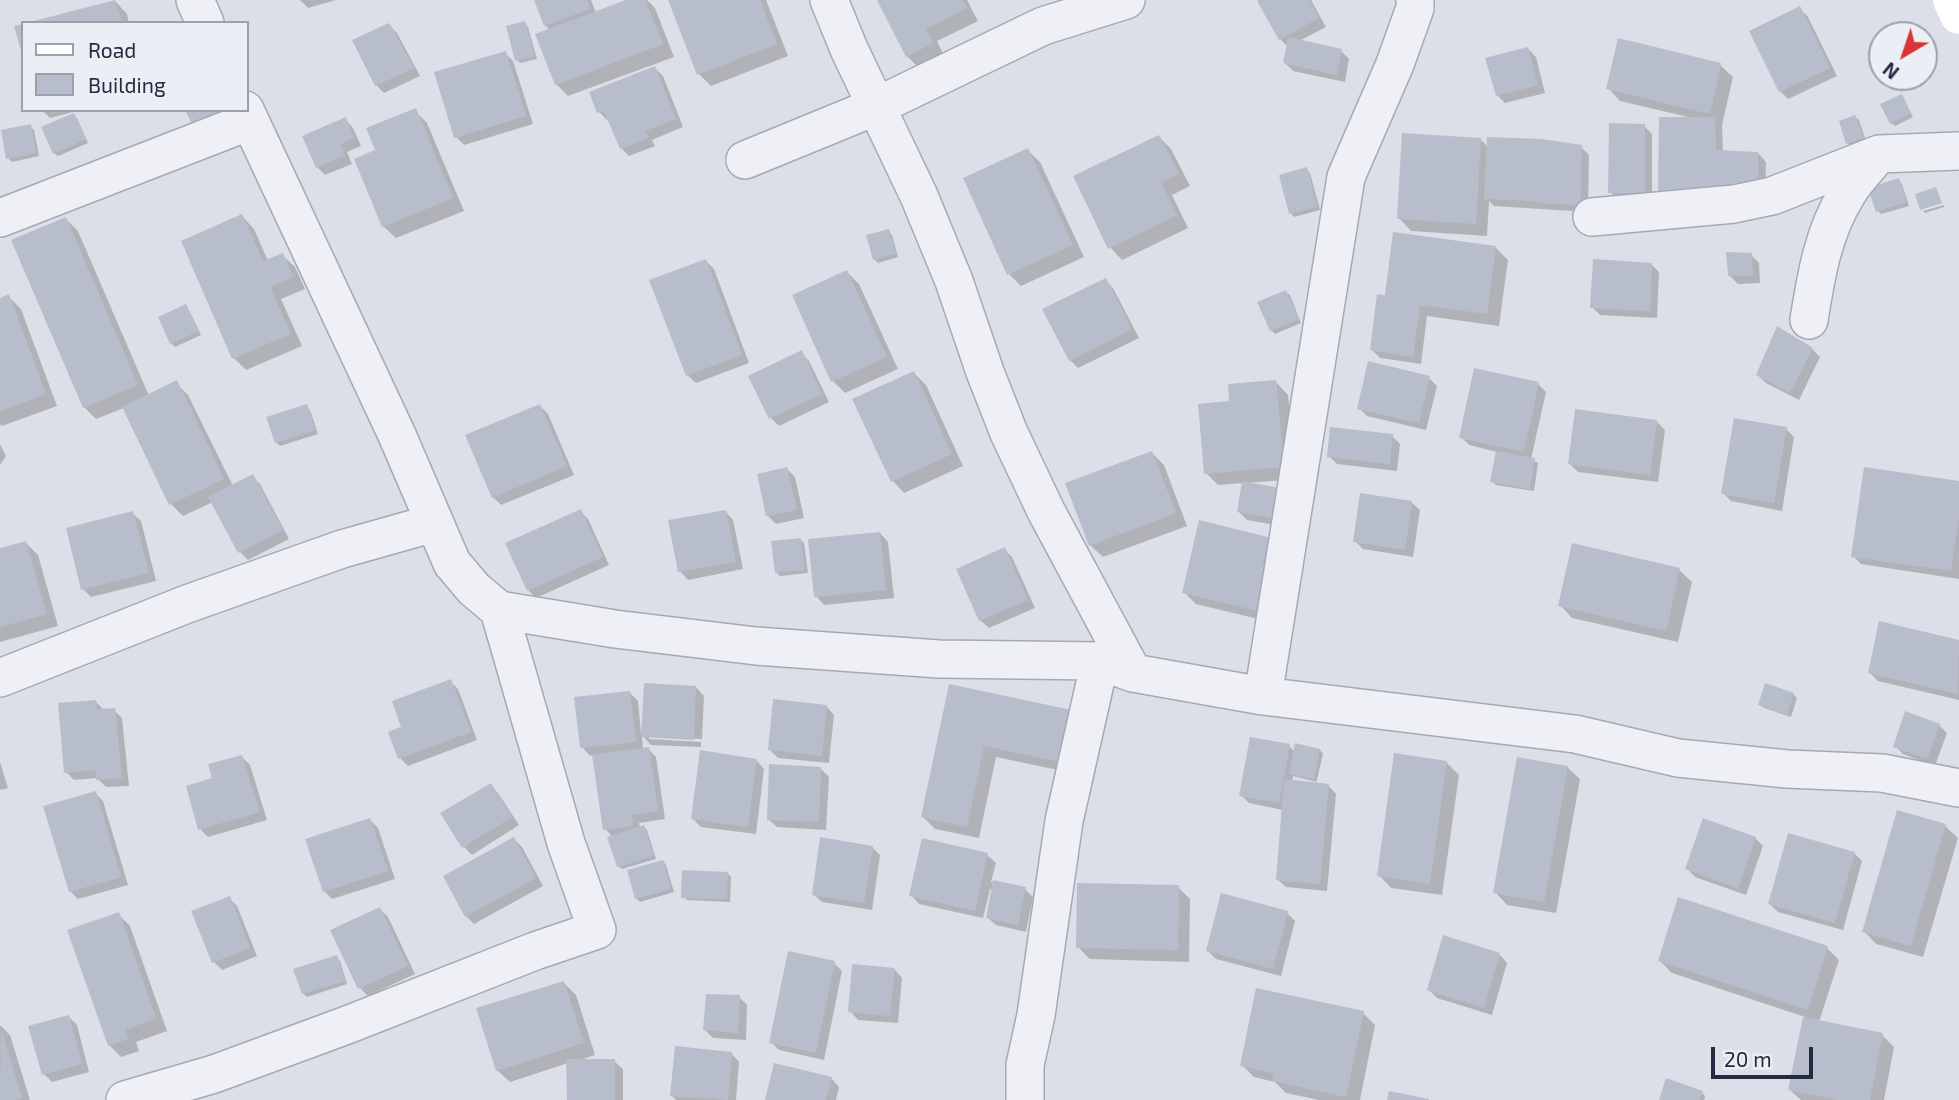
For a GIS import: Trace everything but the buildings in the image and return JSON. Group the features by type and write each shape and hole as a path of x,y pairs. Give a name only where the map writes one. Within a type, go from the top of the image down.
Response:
{"street":[{"path":"195,0 204,21"},
{"path":"830,0 849,49 919,196 954,281 1009,433 1116,667 1064,821 1036,1015 1026,1065 1025,1100"},
{"path":"745,160 877,106 1043,26 1126,0"},
{"path":"1263,696 1346,177 1395,64 1415,8 1415,0"},
{"path":"1952,0 1959,15"},
{"path":"0,218 248,116 397,435 452,562 474,589 499,610 615,629 755,646 939,659 1116,667 1263,696 1575,734 1678,758 1787,769 1882,773 1959,788"},
{"path":"1592,217 1734,204 1772,196 1879,154 1959,151"},
{"path":"1809,320 1817,272 1829,230 1847,193 1879,154"},
{"path":"0,678 226,590 342,549 434,523"},
{"path":"125,1100 214,1074 535,951 597,930 566,843 499,610"}]}
